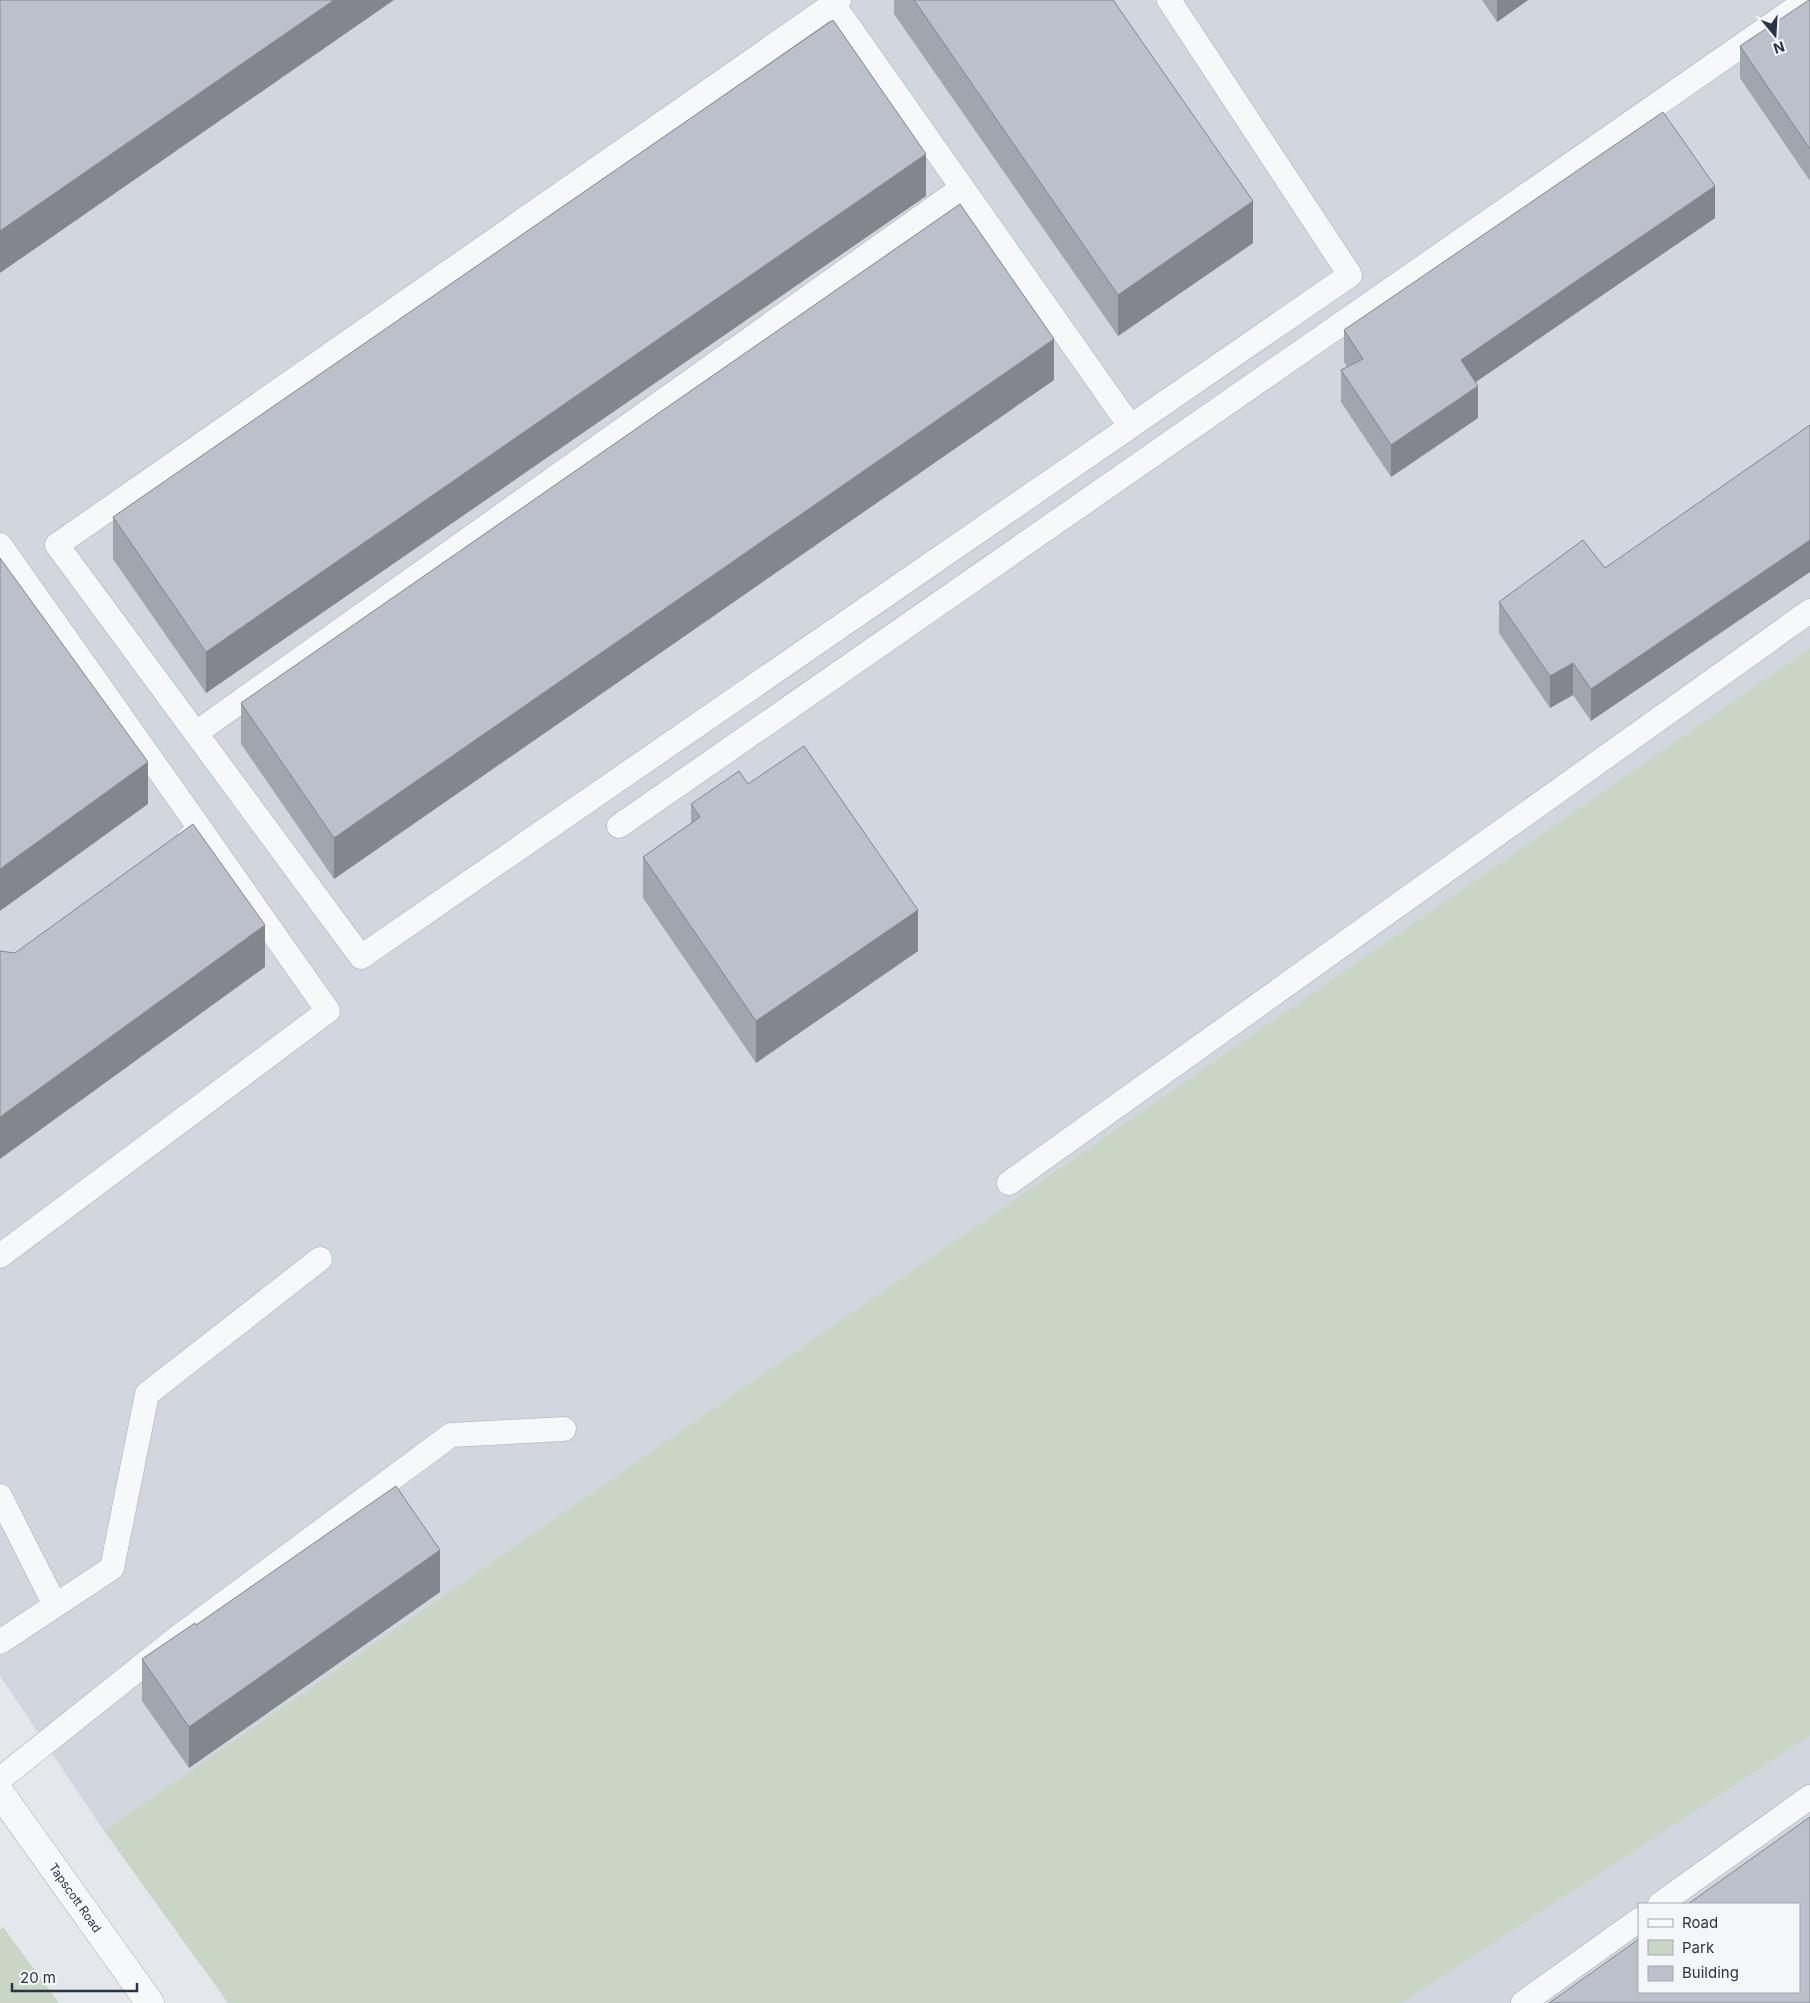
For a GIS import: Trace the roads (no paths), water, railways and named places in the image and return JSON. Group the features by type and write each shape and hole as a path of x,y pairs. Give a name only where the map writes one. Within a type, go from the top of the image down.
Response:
{"street":[{"name":"Tapscott Road","path":"1,1794 150,2003"}],"lane":[{"path":"1130,426 962,188 836,2 57,545 361,957 1350,275 1169,0"},
{"path":"619,826 1807,0"},
{"path":"196,733 962,188"},
{"path":"0,545 328,1011 0,1256"},
{"path":"1009,1183 1810,611"},
{"path":"168,852 201,830"},
{"path":"0,1642 112,1568 147,1394 320,1259"},
{"path":"1,1794 177,1638 451,1435 564,1429"},
{"path":"0,1496 55,1605"},
{"path":"1661,1903 1810,1797"},
{"path":"1523,2003 1638,1921"}]}
